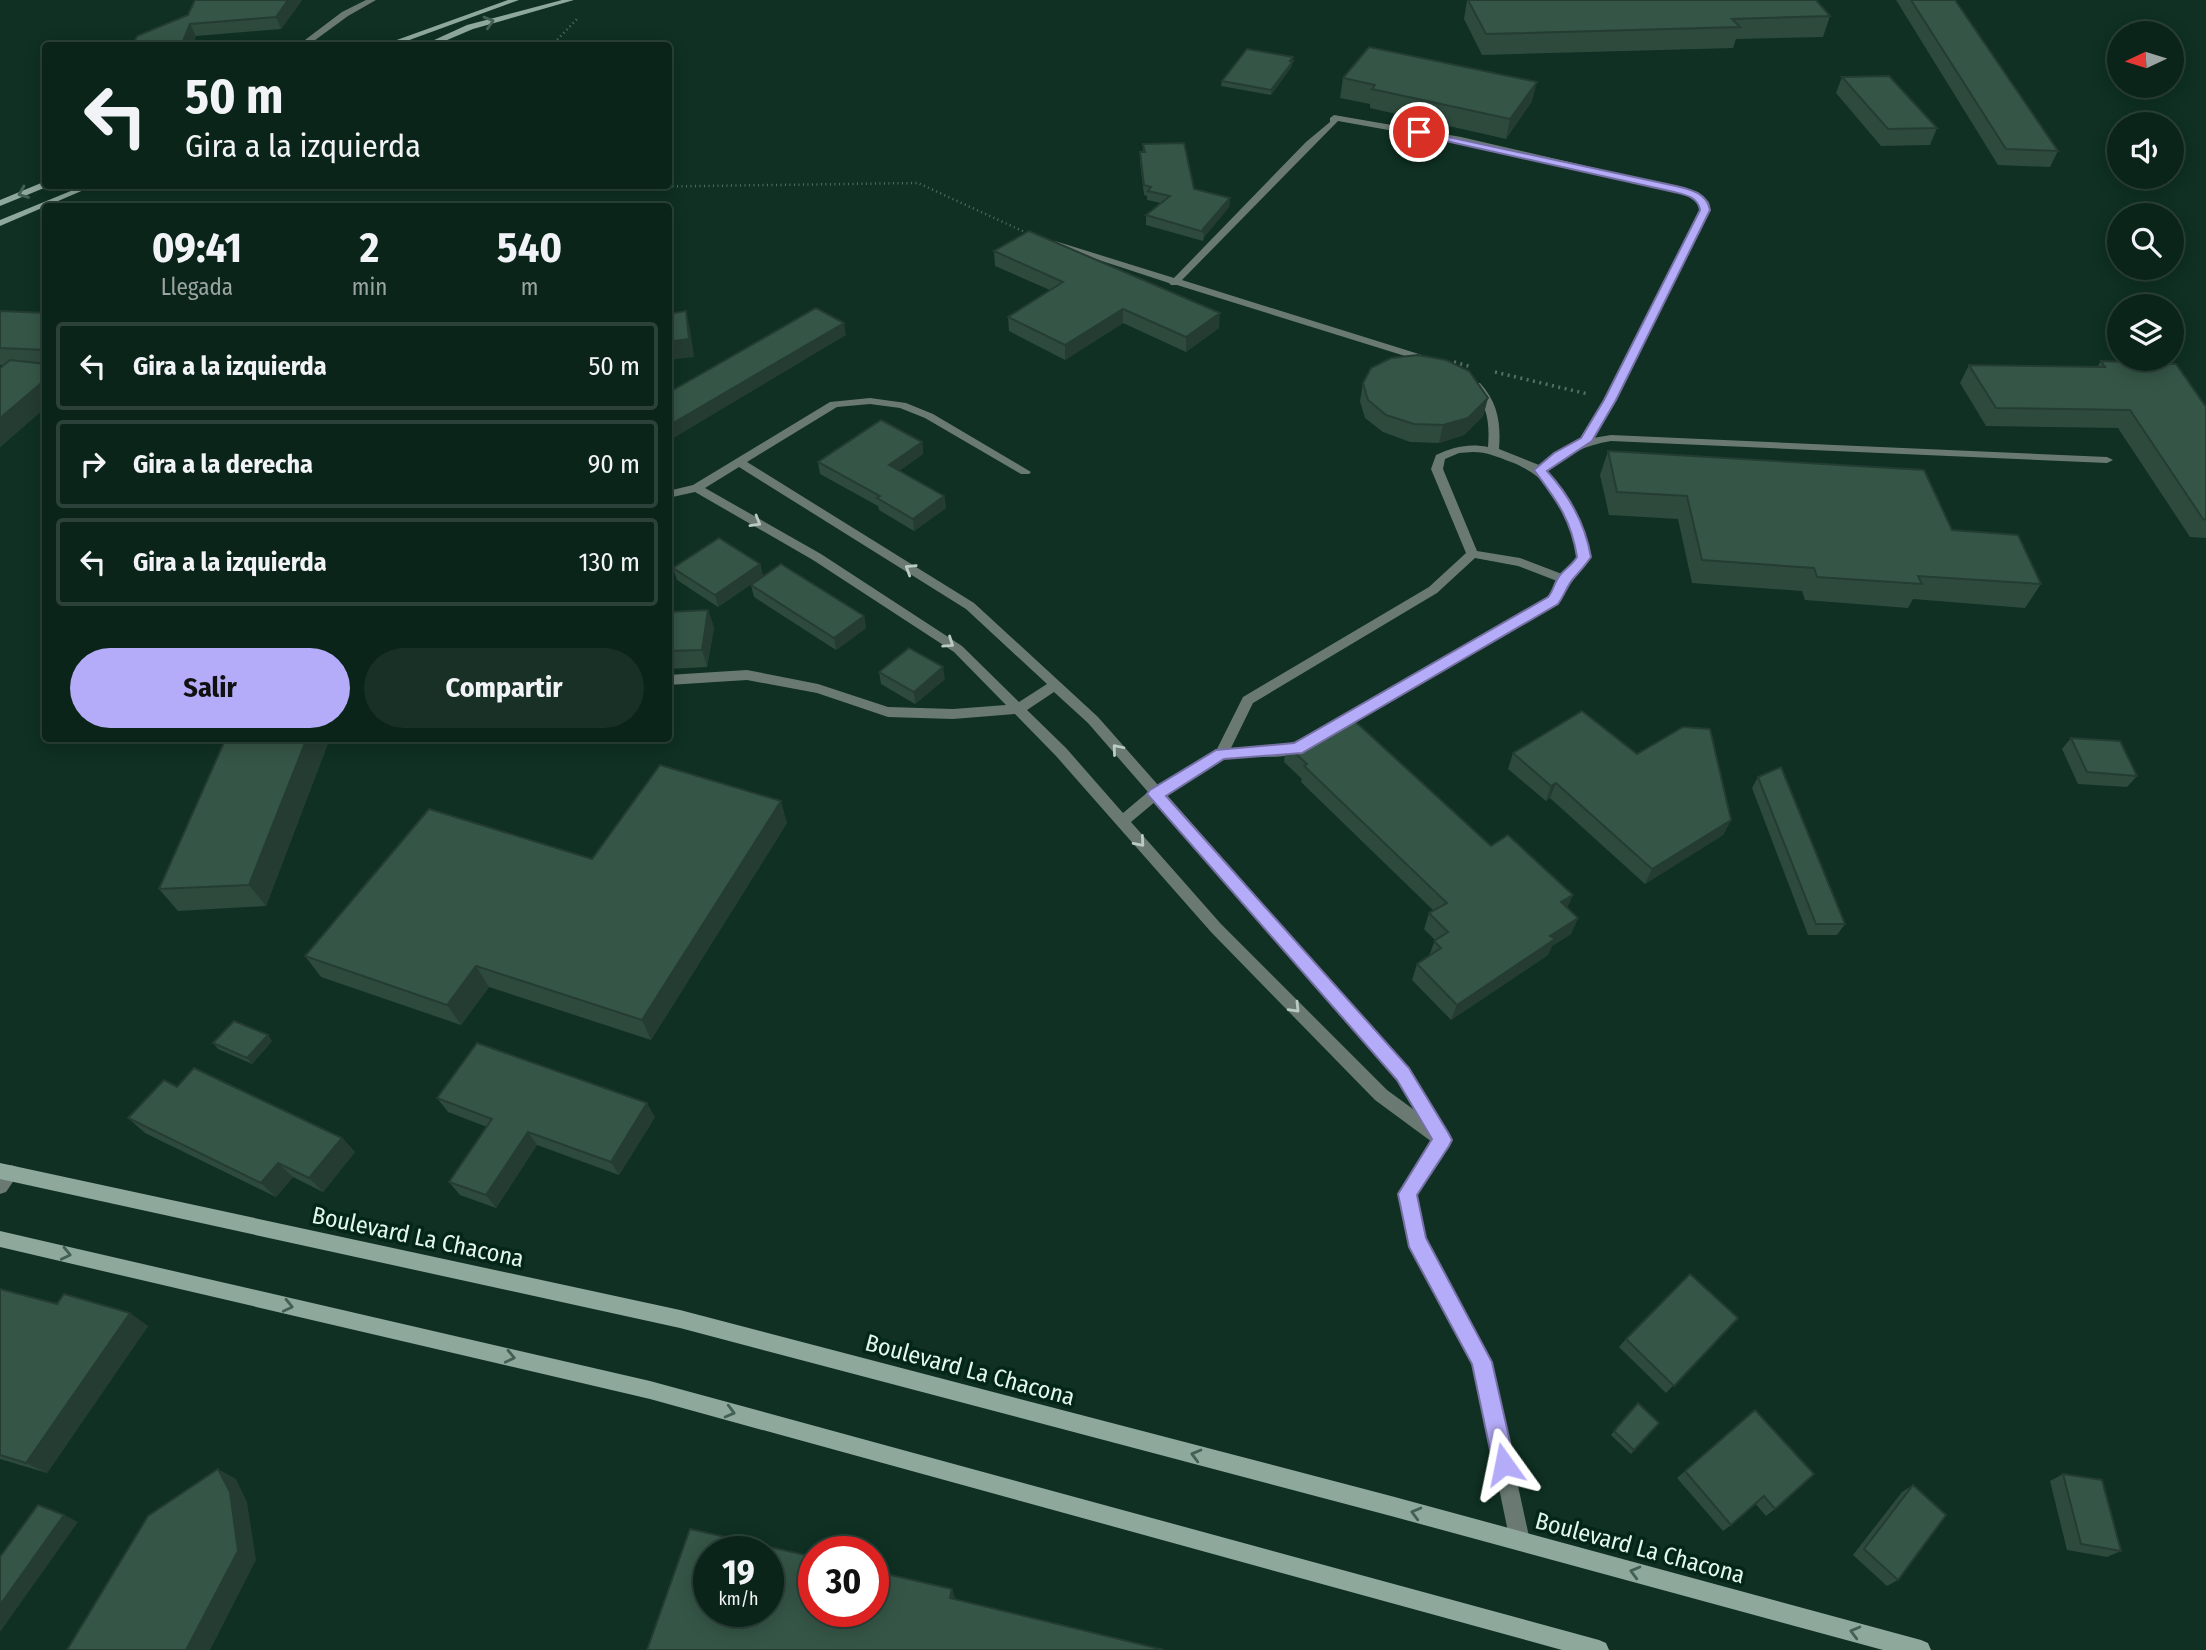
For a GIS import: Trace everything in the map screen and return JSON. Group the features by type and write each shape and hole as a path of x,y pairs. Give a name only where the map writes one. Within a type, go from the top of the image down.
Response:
{"main road":[{"path":"395,42 515,0"},
{"path":"434,42 470,27 570,0"},
{"path":"0,203 42,186"},
{"path":"48,203 82,189"},
{"path":"0,223 42,206"},
{"name":"Boulevard La Chacona","path":"4,1176 680,1320 1520,1541 1921,1650"},
{"path":"0,1239 650,1390 1600,1650"}],"street":[{"path":"306,42 345,14 372,0"},
{"path":"1174,283 1309,144 1334,123 1334,118 1461,140 1695,194 1704,202 1705,210 1610,400 1586,441"},
{"path":"1037,238 1174,283 1405,351 1442,365"},
{"path":"1463,375 1485,394 1493,409 1496,424 1493,450"},
{"path":"672,494 697,488 834,404 870,401 902,405 929,416 1025,472"},
{"path":"1540,470 1558,456 1586,441 1660,439 1890,452 2107,460"},
{"path":"1122,821 1155,794 1221,754 1296,749 1553,601 1561,591 1564,579 1576,570 1584,557 1580,535 1559,492 1540,470 1493,450 1478,447 1450,452 1440,457 1437,463 1437,469 1472,554"},
{"path":"739,462 970,607 1093,720 1155,794 1403,1074 1443,1140"},
{"path":"697,488 817,557 958,649 1061,752 1216,928 1381,1096 1443,1140"},
{"path":"1472,554 1520,562 1564,579"},
{"path":"1221,754 1248,700 1433,590 1472,554"},
{"path":"672,680 747,675 818,689 888,712 953,713 1019,709 1055,685"},
{"path":"1443,1140 1408,1194 1416,1240 1482,1362 1520,1541"}],"path":[{"path":"555,42 579,17"},
{"path":"672,186 918,183 1037,238"},
{"path":"1405,351 1482,369"},
{"path":"1495,372 1610,400"}],"building":[{"path":"195,0 288,0 276,17 190,24 183,42 134,42 137,36 188,15"},
{"path":"1468,0 1816,0 1830,16 1732,19 1740,27 1486,34"},
{"path":"1911,0 1955,0 2058,151 2006,149"},
{"path":"1369,47 1537,82 1510,119 1372,89 1375,85 1343,78"},
{"path":"1247,49 1293,57 1290,61 1293,61 1271,90 1222,81"},
{"path":"1889,76 1937,128 1888,129 1842,77"},
{"path":"1184,143 1194,189 1230,198 1203,229 1204,232 1146,215 1170,196 1148,191 1151,187 1144,185 1140,152 1145,152 1143,144"},
{"path":"1029,231 1220,313 1186,337 1123,309 1065,345 1008,317 1063,282 994,251"},
{"path":"816,308 844,323 672,424 672,391"},
{"path":"0,311 42,313 42,350 0,348"},
{"path":"686,311 689,339 672,341 672,313"},
{"path":"1418,355 1446,360 1469,371 1488,398 1468,418 1443,425 1414,424 1386,415 1368,400 1363,383 1371,368 1391,358"},
{"path":"10,360 42,364 42,382 0,418 0,368"},
{"path":"2101,361 2107,361 2107,371 2181,371 2206,407 2206,520 2130,410 1996,408 1969,365 2105,367"},
{"path":"881,420 922,442 889,465 944,496 913,519 877,498 880,496 818,462"},
{"path":"1608,451 1924,470 1952,530 2018,535 2041,584 1918,576 1922,584 1817,577 1814,568 1702,560 1687,496 1617,492"},
{"path":"719,538 760,564 715,595 673,568"},
{"path":"781,564 864,616 834,638 751,585"},
{"path":"708,610 702,650 672,651 672,612"},
{"path":"909,648 943,667 914,692 879,672"},
{"path":"1582,711 1637,754 1683,727 1710,729 1731,820 1652,869 1556,783 1551,786 1513,753"},
{"path":"1347,714 1491,846 1508,835 1573,895 1561,902 1578,918 1550,936 1555,939 1457,1005 1417,964 1441,948 1434,941 1448,932 1429,913 1447,903 1304,766 1307,764 1286,745 1305,738"},
{"path":"2071,738 2120,741 2137,776 2087,772"},
{"path":"224,742 305,742 249,885 159,889"},
{"path":"660,765 781,801 642,1020 476,966 447,1005 305,956 429,809 592,859"},
{"path":"1781,767 1845,924 1816,924 1758,777"},
{"path":"234,1021 268,1035 247,1058 213,1043"},
{"path":"477,1043 647,1103 611,1162 528,1132 486,1195 449,1182 492,1119 437,1098"},
{"path":"194,1068 342,1138 309,1178 278,1163 261,1183 128,1118 164,1080 177,1087"},
{"path":"1690,1274 1738,1318 1674,1386 1626,1339"},
{"path":"0,1289 57,1304 64,1294 130,1313 26,1463 0,1455"},
{"path":"1638,1403 1659,1423 1634,1450 1614,1431"},
{"path":"1755,1410 1814,1474 1775,1509 1764,1496 1731,1525 1685,1471"},
{"path":"218,1469 230,1492 238,1551 186,1650 67,1650 148,1516"},
{"path":"2063,1474 2102,1480 2121,1551 2081,1544"},
{"path":"1913,1485 1946,1515 1898,1580 1864,1549"},
{"path":"38,1505 64,1515 0,1605 0,1557"},
{"path":"690,1529 721,1536 693,1536 693,1627 784,1627 784,1550 798,1553 798,1627 889,1627 889,1575 952,1589 950,1598 1164,1650 647,1650"}],"route":[{"path":"1419,132 1676,189 1695,194 1704,202 1705,210 1610,400 1586,441 1558,456 1540,470 1559,492 1572,514 1584,557 1576,570 1564,579 1561,591 1553,601 1296,749 1221,754 1155,794 1403,1074 1443,1140 1408,1194 1416,1240 1482,1362 1504,1464"}]}
